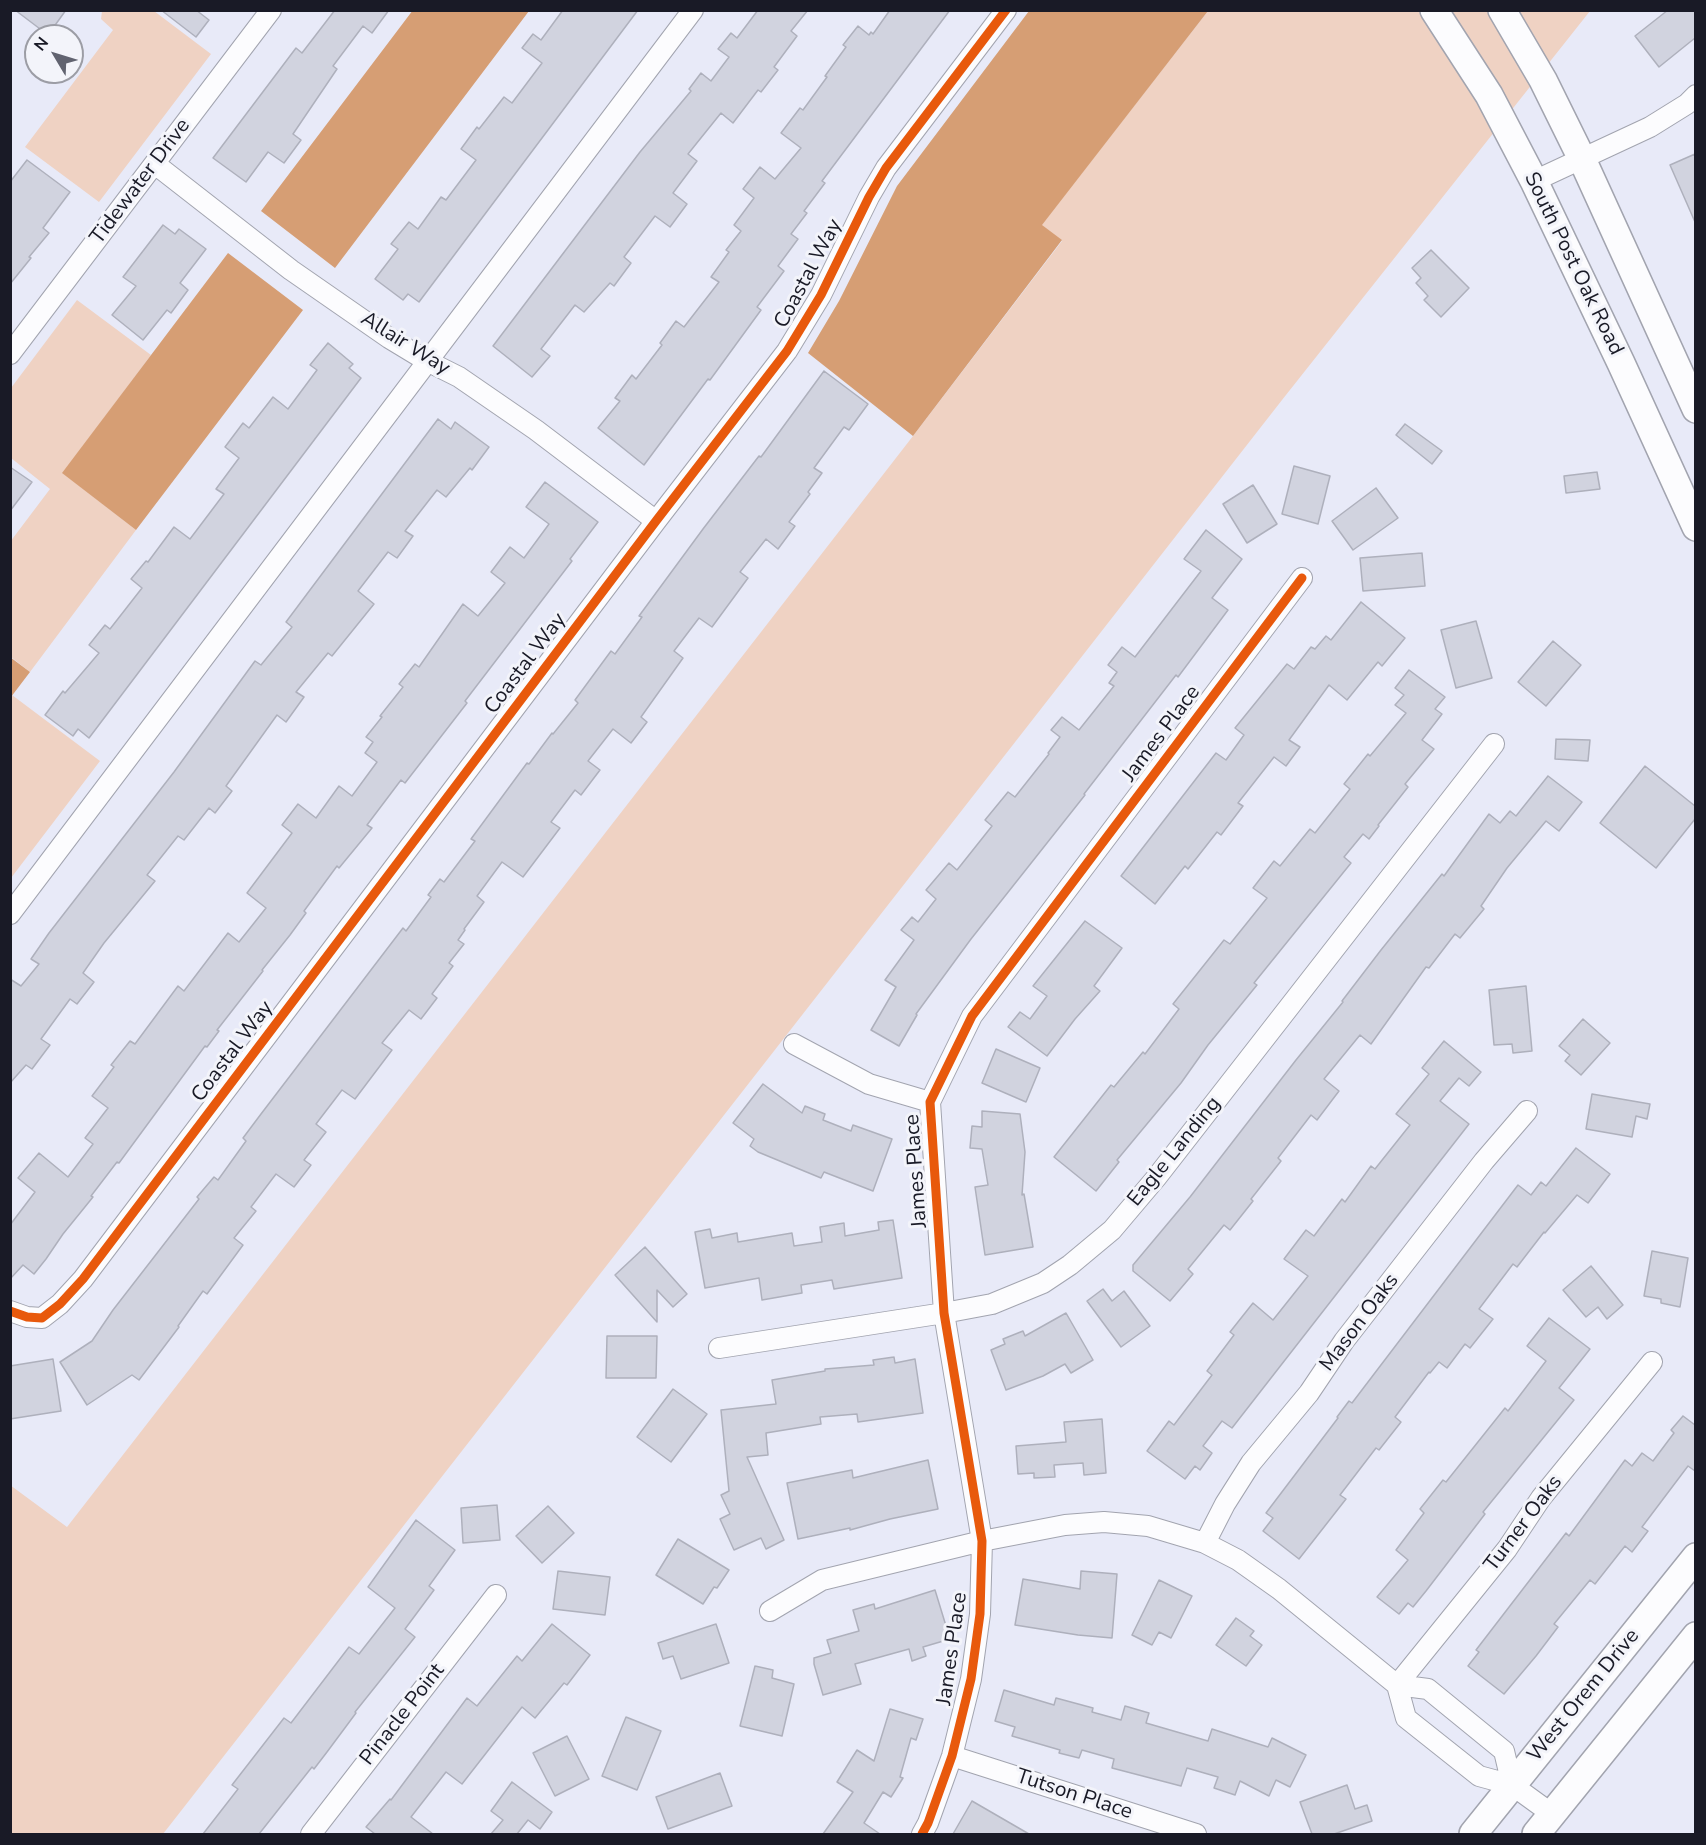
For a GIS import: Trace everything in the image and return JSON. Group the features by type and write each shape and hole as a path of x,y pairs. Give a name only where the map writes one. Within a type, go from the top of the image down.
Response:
{"main road":[{"name":"South Post Oak Road","path":"1434,10 1489,95 1685,477 1695,527"},
{"path":"1502,10 1543,80 1582,159 1695,408"},
{"name":"West Orem Drive","path":"1473,1834 1695,1557"},
{"path":"1544,1824 1695,1636"}],"street":[{"name":"Tidewater Drive","path":"10,354 271,10"},
{"path":"10,914 693,10"},
{"name":"Coastal Way","path":"10,1311 27,1317 42,1317 60,1304 83,1279 787,351 820,295 886,168 1006,10"},
{"path":"1534,181 1650,127 1687,104 1695,95"},
{"name":"Allair Way","path":"155,164 291,270 427,361 459,377 536,430 656,521"},
{"name":"James Place","path":"922,1834 952,1756 971,1679 980,1614 982,1541 944,1313 930,1102 972,1016 1302,578"},
{"name":"Eagle Landing","path":"719,1348 992,1304 1043,1283 1070,1265 1112,1230 1156,1178 1494,744"},
{"path":"794,1044 869,1084 930,1102"},
{"name":"Mason Oaks","path":"1206,1543 1225,1504 1251,1463 1309,1393 1344,1341 1484,1161 1527,1111"},
{"name":"Turner Oaks","path":"1397,1686 1507,1549 1541,1498 1652,1362"},
{"path":"770,1611 822,1580 982,1541 1065,1525 1104,1522 1148,1526 1206,1543 1238,1560 1279,1589 1397,1686 1428,1689 1504,1751 1512,1785 1544,1824"},
{"name":"Pinacle Point","path":"311,1834 496,1595"},
{"path":"1397,1686 1406,1718 1479,1776 1512,1785"},
{"name":"Tutson Place","path":"952,1756 1196,1834"}],"shaded area":[{"path":"413,10 529,11 335,268 261,211"},
{"path":"102,11 154,11 211,54 99,202 25,147 72,84 84,84 84,69 113,30 101,19"},
{"path":"1029,11 1208,11 1042,225 1062,240 913,436 808,353 839,301 897,186"},
{"path":"1208,11 1590,11 1282,400 163,1834 11,1834 10,1485 67,1527 1062,241 1041,225"},
{"path":"228,253 303,310 136,530 62,473"},
{"path":"77,300 151,355 63,473 136,530 30,672 11,657 10,542 50,489 11,458 11,388"},
{"path":"10,657 30,672 11,697 10,697"},
{"path":"12,695 100,761 11,878 10,697"}],"building":[{"path":"15,10 66,10 56,24 33,24"},
{"path":"161,10 196,10 209,20 196,37"},
{"path":"335,10 389,10 372,33 363,26 333,66 337,69 293,134 301,140 284,163 268,152 246,182 213,158 296,48 302,53"},
{"path":"563,10 638,10 419,302 408,294 403,300 375,279 398,249 391,244 409,222 418,229 441,197 446,200 476,160 461,149 504,97 512,103 542,63 522,48 533,34 541,40"},
{"path":"758,10 808,10 791,31 797,36 774,67 778,70 761,92 758,90 733,123 721,113 688,154 697,161 673,193 687,204 670,227 655,216 624,257 631,263 614,286 610,283 584,312 575,305 541,349 550,356 532,377 493,346 640,152 691,91 689,89 701,73 711,81 729,57 718,49 731,33 737,38"},
{"path":"890,10 950,10 822,181 825,183 804,211 807,213 791,234 798,239 778,266 784,271 757,307 761,310 644,465 598,428 620,401 615,398 632,375 636,379 662,345 660,343 676,321 684,327 719,282 711,277 729,252 726,250 741,231 734,225 754,198 743,189 760,167 775,179 801,148 781,133 800,108 803,110 827,77 825,76 846,47 843,45 858,26 869,35 871,32 873,34"},
{"path":"1668,10 1695,10 1695,38 1659,67 1635,36"},
{"path":"1695,154 1695,222 1670,165"},
{"path":"27,160 70,192 43,228 49,233 10,284 10,182"},
{"path":"163,225 175,234 179,229 206,249 180,283 188,290 171,313 167,310 143,340 112,315 136,286 123,277"},
{"path":"1431,250 1469,288 1441,317 1424,300 1428,296 1416,283 1421,278 1412,268"},
{"path":"328,343 353,364 349,368 361,378 89,738 78,729 73,736 45,715 63,691 65,693 99,653 89,645 105,625 110,629 142,588 131,579 146,561 148,562 174,527 190,539 224,494 216,489 239,458 225,447 243,423 249,428 273,397 288,409 317,370 310,365"},
{"path":"824,371 868,404 849,430 844,427 814,468 822,473 789,522 795,526 778,549 766,539 740,572 748,578 712,627 699,618 674,651 683,658 641,717 647,722 631,743 613,729 588,761 600,770 581,795 575,790 551,822 560,828 523,877 502,862 477,896 484,902 458,940 464,944 449,963 453,966 432,994 437,998 421,1019 409,1010 382,1043 392,1050 355,1099 342,1090 316,1124 326,1132 304,1160 311,1165 294,1187 276,1174 251,1207 256,1211 234,1238 243,1245 207,1294 203,1291 139,1380 132,1375 87,1405 60,1362 92,1341 113,1310 199,1199 197,1197 214,1177 218,1180 246,1141 243,1138 403,928 406,931 431,897 428,895 440,879 444,882 475,841 471,839 527,763 529,764 578,703 575,700 611,651 615,654 642,617 639,616 703,529 759,456 761,457"},
{"path":"438,419 451,429 455,422 489,447 472,470 470,468 446,497 437,490 405,531 413,536 397,558 388,552 358,591 374,604 332,656 328,653 296,692 304,697 286,722 277,715 226,786 232,791 215,813 209,808 184,840 178,836 147,875 155,881 104,943 83,973 94,982 77,1004 70,999 41,1039 50,1045 32,1069 26,1065 10,1083 10,979 21,986 39,964 31,959 49,933 174,772 255,661 261,665 292,627 286,622"},
{"path":"1405,424 1442,451 1432,464 1396,435"},
{"path":"1294,466 1330,476 1318,524 1282,514"},
{"path":"10,467 32,482 10,511"},
{"path":"1597,472 1600,489 1566,493 1564,476"},
{"path":"545,482 598,522 570,559 572,561 405,783 401,780 367,825 372,828 339,868 337,866 304,911 306,913 290,935 217,1030 219,1031 207,1047 205,1046 119,1163 117,1162 91,1196 93,1197 46,1259 34,1274 23,1265 10,1279 10,1225 35,1192 18,1178 39,1153 68,1177 93,1144 85,1138 108,1108 92,1096 114,1067 111,1065 130,1041 135,1044 178,986 184,991 228,933 239,942 266,908 247,893 292,833 282,825 298,804 316,818 339,786 352,796 377,762 365,753 373,742 366,737 403,687 399,684 415,664 419,667 463,604 478,616 505,583 491,572 510,547 524,558 549,524 526,507"},
{"path":"1253,485 1277,524 1247,543 1223,504"},
{"path":"1376,488 1398,518 1353,550 1332,521"},
{"path":"1206,530 1242,559 1212,598 1228,610 1178,677 1176,675 971,939 916,1014 899,1046 871,1030 896,987 885,980 914,940 901,930 912,917 918,922 936,899 926,890 949,863 957,870 992,826 985,820 1008,792 1015,797 1049,754 1060,737 1051,730 1062,717 1079,730 1114,686 1109,683 1117,672 1108,665 1122,647 1135,657 1201,571 1184,559"},
{"path":"1422,553 1425,586 1363,591 1360,558"},
{"path":"1361,602 1405,638 1382,666 1378,662 1347,700 1329,685 1289,740 1300,747 1286,766 1274,757 1238,803 1243,806 1221,835 1217,832 1188,869 1185,866 1155,904 1121,876 1216,753 1226,760 1244,735 1235,728 1287,664 1294,669 1311,647 1315,649 1326,636 1331,640"},
{"path":"1476,621 1492,678 1456,688 1441,630"},
{"path":"1553,641 1581,665 1546,706 1518,682"},
{"path":"1409,670 1445,697 1435,709 1442,714 1422,740 1434,749 1405,784 1408,787 1369,839 1363,834 1344,857 1351,863 1254,983 1257,985 1208,1045 1181,1083 1117,1160 1119,1162 1096,1191 1054,1157 1111,1085 1114,1087 1143,1052 1145,1054 1179,1009 1173,1004 1224,940 1230,944 1267,898 1253,888 1274,861 1280,866 1310,829 1315,833 1350,789 1344,784 1406,713 1395,705 1404,695 1395,688"},
{"path":"1556,739 1590,740 1588,761 1555,759"},
{"path":"1645,766 1695,806 1695,819 1656,868 1600,823"},
{"path":"1548,776 1582,802 1559,831 1546,821 1507,868 1481,906 1484,909 1460,938 1455,934 1429,968 1426,967 1371,1044 1360,1035 1324,1079 1339,1091 1317,1120 1311,1115 1278,1158 1281,1161 1251,1199 1253,1201 1230,1230 1224,1225 1188,1269 1193,1274 1170,1301 1133,1271 1133,1265 1190,1197 1381,950 1442,874 1444,876 1489,814 1500,823 1510,811 1516,816"},
{"path":"1085,921 1122,948 1094,986 1100,991 1047,1056 1008,1027 1020,1012 1030,1019 1047,996 1033,986"},
{"path":"1526,986 1532,1051 1513,1053 1512,1044 1494,1045 1489,990"},
{"path":"1583,1019 1610,1043 1581,1075 1565,1061 1570,1055 1559,1046"},
{"path":"1444,1041 1481,1072 1469,1086 1459,1078 1440,1101 1469,1124 1232,1428 1222,1421 1203,1446 1212,1453 1200,1470 1195,1466 1185,1479 1147,1451 1169,1421 1174,1425 1212,1375 1207,1371 1234,1335 1230,1332 1253,1303 1273,1320 1308,1276 1284,1259 1306,1230 1314,1236 1342,1199 1345,1202 1371,1166 1375,1169 1410,1125 1396,1114 1429,1074 1422,1068"},
{"path":"996,1049 1040,1068 1026,1102 982,1083"},
{"path":"763,1084 802,1113 805,1106 825,1114 823,1120 851,1131 853,1125 892,1139 873,1191 824,1172 821,1178 758,1152 750,1146 754,1139 733,1123"},
{"path":"1592,1094 1650,1104 1647,1119 1636,1116 1632,1137 1586,1129"},
{"path":"982,1111 1020,1114 1025,1152 1022,1195 1024,1194 1033,1247 985,1255 975,1187 988,1185 982,1149 970,1148 972,1126 982,1127"},
{"path":"1576,1148 1610,1174 1588,1203 1577,1195 1517,1267 1513,1264 1479,1309 1493,1319 1470,1348 1465,1344 1447,1368 1439,1362 1429,1372 1395,1417 1401,1422 1379,1450 1376,1448 1340,1495 1346,1499 1299,1559 1263,1531 1273,1518 1266,1513 1349,1401 1352,1403 1518,1185 1531,1195 1541,1182 1546,1186"},
{"path":"893,1220 902,1278 834,1289 832,1280 801,1285 802,1293 762,1300 759,1278 705,1288 695,1232 710,1229 712,1238 737,1233 738,1242 792,1233 794,1246 822,1242 820,1227 844,1223 845,1236 879,1230 878,1222"},
{"path":"645,1247 687,1294 673,1307 657,1290 657,1322 615,1275"},
{"path":"1652,1251 1688,1258 1680,1307 1661,1303 1661,1299 1644,1296"},
{"path":"1591,1266 1623,1305 1607,1319 1598,1307 1586,1317 1563,1290"},
{"path":"1103,1289 1112,1301 1124,1291 1150,1326 1121,1347 1087,1301"},
{"path":"1066,1313 1093,1360 1071,1373 1065,1364 1043,1376 1006,1390 991,1350 1005,1344 1003,1339 1023,1331 1025,1336"},
{"path":"1549,1318 1590,1349 1559,1388 1574,1400 1483,1512 1485,1514 1413,1607 1408,1603 1399,1614 1377,1597 1408,1560 1396,1550 1424,1513 1420,1509 1443,1480 1446,1482 1505,1408 1508,1411 1546,1361 1527,1346"},
{"path":"607,1336 657,1336 656,1378 606,1378"},
{"path":"894,1357 895,1363 915,1359 923,1413 858,1422 857,1414 820,1417 821,1424 766,1433 768,1455 747,1457 784,1540 766,1549 761,1538 734,1550 720,1519 730,1514 721,1495 729,1491 721,1410 776,1404 772,1380 825,1371 825,1369 874,1365 873,1360"},
{"path":"53,1359 61,1411 10,1419 10,1366"},
{"path":"673,1389 707,1414 671,1462 637,1437"},
{"path":"1683,1416 1695,1425 1695,1471 1688,1466 1642,1527 1648,1531 1632,1552 1625,1546 1595,1584 1590,1580 1554,1624 1558,1627 1504,1694 1468,1666 1479,1652 1476,1650 1566,1533 1569,1536 1625,1460 1632,1466 1642,1453 1653,1461 1674,1433 1671,1430"},
{"path":"1102,1419 1106,1473 1084,1475 1083,1463 1054,1465 1055,1477 1034,1478 1034,1473 1018,1474 1016,1446 1066,1442 1064,1422"},
{"path":"928,1460 938,1509 850,1530 850,1528 798,1539 787,1483 852,1470 853,1478"},
{"path":"497,1505 500,1540 463,1543 461,1508"},
{"path":"548,1506 574,1533 542,1563 516,1536"},
{"path":"416,1520 455,1550 429,1586 434,1590 405,1629 415,1637 355,1712 314,1769 312,1767 259,1834 203,1834 238,1789 232,1785 284,1718 291,1723 349,1647 359,1654 395,1608 368,1587"},
{"path":"678,1539 729,1570 703,1604 656,1575"},
{"path":"558,1571 610,1577 605,1615 553,1609"},
{"path":"1081,1571 1117,1574 1112,1638 1015,1625 1023,1579 1080,1589"},
{"path":"1159,1580 1192,1596 1171,1638 1159,1632 1152,1645 1132,1635"},
{"path":"935,1590 950,1639 923,1647 926,1656 912,1661 909,1649 855,1664 861,1684 823,1695 814,1658 831,1653 827,1640 859,1631 853,1610 874,1604 875,1609"},
{"path":"1236,1618 1254,1631 1250,1636 1262,1645 1246,1666 1216,1645"},
{"path":"552,1624 590,1655 567,1685 564,1683 535,1718 522,1707 462,1784 446,1772 411,1817 433,1834 375,1834 366,1827 391,1800 467,1698 477,1706 517,1656 522,1661"},
{"path":"716,1624 729,1663 681,1679 673,1656 663,1659 658,1643"},
{"path":"755,1666 773,1670 772,1678 794,1684 782,1736 740,1726"},
{"path":"1004,1690 1054,1705 1056,1698 1093,1708 1092,1712 1121,1720 1125,1706 1149,1713 1146,1723 1208,1741 1212,1729 1268,1747 1272,1738 1306,1755 1290,1787 1276,1780 1269,1796 1240,1781 1235,1795 1214,1788 1218,1777 1187,1768 1181,1786 1112,1768 1114,1759 1082,1750 1079,1758 1012,1736 1015,1727 995,1721"},
{"path":"890,1709 923,1719 916,1740 911,1738 900,1777 903,1778 891,1797 883,1792 864,1823 880,1834 823,1834 853,1792 837,1782 857,1750 874,1761"},
{"path":"626,1717 661,1731 637,1790 602,1776"},
{"path":"567,1736 589,1779 555,1796 533,1753"},
{"path":"720,1773 732,1806 668,1829 656,1797"},
{"path":"512,1782 552,1812 540,1829 528,1820 517,1834 491,1834 503,1820 491,1811"},
{"path":"1347,1785 1355,1809 1367,1805 1372,1821 1334,1834 1312,1834 1300,1802"},
{"path":"972,1801 1029,1834 953,1834"}],"cycle path":[{"path":"10,1311 27,1317 42,1318 60,1304 83,1279 787,351 821,295 869,197 886,168 1006,10"},
{"path":"922,1834 952,1756 971,1679 980,1614 982,1541 944,1313 930,1102 972,1016 1302,578"}]}
